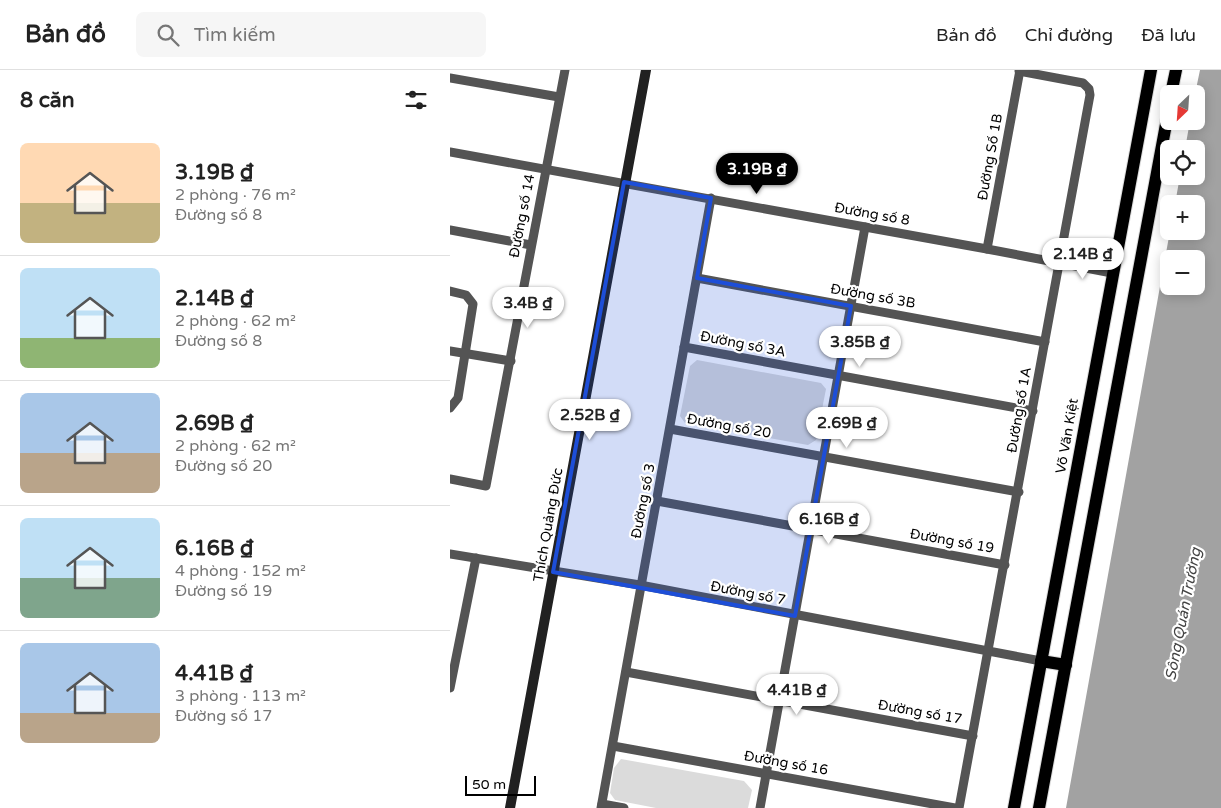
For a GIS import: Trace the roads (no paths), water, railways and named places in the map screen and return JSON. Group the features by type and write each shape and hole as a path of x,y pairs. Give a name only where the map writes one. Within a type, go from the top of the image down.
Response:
{"main road":[{"name":"Võ Văn Kiệt","path":"1014,808 1151,70"},
{"path":"1173,85 1176,70"},
{"path":"1039,808 1165,130"},
{"path":"1041,661 1066,665"}],"street":[{"name":"Đường số 14","path":"450,479 486,486 565,70"},
{"name":"Thích Quảng Đức","path":"510,808 646,70"},
{"name":"Đường Số 1B","path":"987,249 1019,71"},
{"name":"Đường số 1A","path":"959,808 1019,492 1090,95 1089,89 1078,82 1019,71"},
{"path":"450,78 560,97"},
{"name":"Đường số 8","path":"450,152 624,182 1112,273"},
{"name":"Đường số 3","path":"601,806 711,198"},
{"path":"760,808 865,227"},
{"path":"450,230 531,245"},
{"name":"Đường số 3B","path":"697,278 1045,342"},
{"path":"450,291 466,295 473,304 458,398 450,408"},
{"name":"Đường số 3A","path":"684,347 1033,410"},
{"path":"450,351 510,361"},
{"name":"Đường số 20","path":"670,429 1019,492"},
{"name":"Đường số 19","path":"657,502 1005,565"},
{"name":"Đường số 7","path":"450,554 640,585 795,616 1041,661"},
{"path":"450,688 476,558"},
{"path":"450,635 460,637"},
{"name":"Đường số 17","path":"626,672 973,736"},
{"name":"Đường số 16","path":"613,746 955,808"},
{"path":"601,806 624,808"}],"water":[{"name":"Sông Quán Trường","path":"1200,70 1221,70 1221,808 1066,808 1160,286 1160,295 1205,295 1205,250 1167,250 1168,240 1205,240 1205,195 1177,195 1178,185 1205,185 1205,140 1187,140 1188,130 1205,130 1205,85 1197,85"}]}
